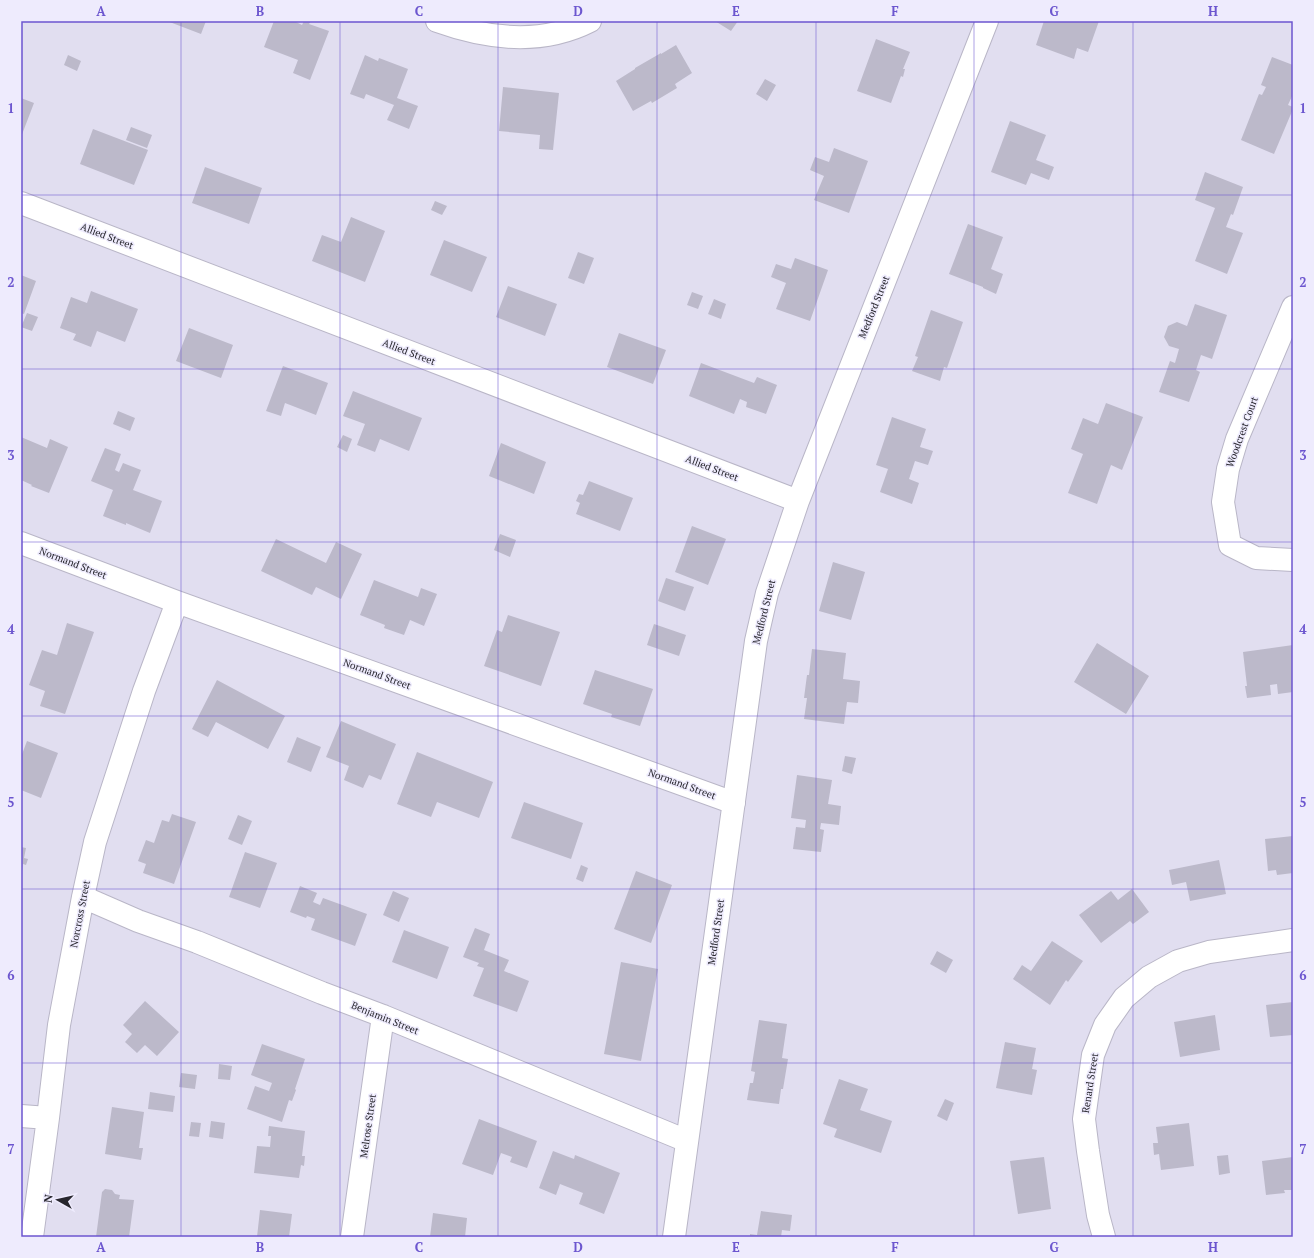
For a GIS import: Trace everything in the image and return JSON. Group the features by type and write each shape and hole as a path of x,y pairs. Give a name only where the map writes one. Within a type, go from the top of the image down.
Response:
{"street":[{"path":"437,21 483,35 515,38 548,36 590,21"},
{"name":"Medford Street","path":"674,1237 756,641 767,593 798,500 987,21"},
{"name":"Allied Street","path":"21,203 798,500"},
{"name":"Woodcrest Court","path":"1293,307 1237,440 1228,470 1223,502 1230,546 1256,558 1293,560"},
{"name":"Normand Street","path":"21,543 177,602 734,803"},
{"name":"Norcross Street","path":"32,1237 59,1025 95,842 144,691 177,602"},
{"name":"Benjamin Street","path":"83,897 383,1016 687,1141"},
{"name":"Renard Street","path":"1104,1237 1098,1215 1084,1118 1093,1055 1106,1025 1124,998 1149,976 1178,961 1208,952 1293,940"},
{"name":"Melrose Street","path":"352,1237 383,1016"},
{"path":"21,1116 48,1118"}],"building":[{"path":"167,21 206,21 201,34"},
{"path":"274,21 294,21 302,25 304,21 311,21 309,24 329,31 310,80 293,73 298,60 264,47"},
{"path":"715,21 738,21 731,31"},
{"path":"1044,21 1099,21 1088,52 1077,48 1074,59 1036,45"},
{"path":"876,39 910,52 903,69 905,69 903,77 901,76 891,103 857,91"},
{"path":"676,45 692,73 675,84 677,88 652,103 651,101 633,111 616,81 635,68"},
{"path":"68,55 81,61 77,71 64,65"},
{"path":"365,55 378,61 379,58 408,69 397,98 418,106 409,129 387,120 394,105 366,94 364,99 350,94"},
{"path":"1272,57 1293,65 1293,94 1288,105 1293,107 1293,109 1274,154 1241,140 1259,94 1262,95 1266,87 1261,85"},
{"path":"765,79 776,85 767,101 756,94"},
{"path":"503,87 559,93 553,150 539,149 540,135 499,131"},
{"path":"21,98 34,103 21,137"},
{"path":"1010,121 1046,135 1036,160 1054,167 1049,180 1031,173 1026,185 991,172"},
{"path":"131,127 152,135 147,148 126,140"},
{"path":"93,129 148,150 134,185 80,164"},
{"path":"834,148 868,161 849,213 814,200 824,176 810,170 815,157 829,162"},
{"path":"205,167 262,188 249,224 192,203"},
{"path":"1205,172 1243,187 1233,215 1231,214 1226,227 1243,233 1227,274 1195,261 1215,208 1195,200"},
{"path":"435,201 447,206 442,215 431,210"},
{"path":"351,217 385,231 365,282 312,261 322,235 341,242"},
{"path":"968,224 1003,237 991,269 1003,274 996,294 983,287 949,274"},
{"path":"444,240 487,257 472,292 430,275"},
{"path":"578,252 594,258 584,284 568,278"},
{"path":"795,258 828,270 810,321 776,309 786,283 771,277 776,264 791,269"},
{"path":"21,275 36,281 24,314 21,313"},
{"path":"508,286 557,304 545,336 496,317"},
{"path":"91,291 138,309 125,342 97,331 91,347 73,340 76,334 60,328 71,297 87,303"},
{"path":"692,292 703,296 698,309 687,305"},
{"path":"714,299 726,304 721,319 708,314"},
{"path":"1195,304 1227,315 1212,359 1201,355 1196,370 1200,372 1189,402 1159,392 1170,361 1175,363 1179,349 1169,346 1164,337 1168,326 1177,322 1187,326"},
{"path":"931,310 963,322 947,368 944,367 940,381 912,371 918,357 915,356"},
{"path":"27,313 38,317 32,331 21,327"},
{"path":"189,328 233,345 221,378 176,361"},
{"path":"619,333 666,350 653,384 607,367"},
{"path":"701,363 754,383 757,377 777,385 766,414 746,407 747,402 740,399 734,414 689,396"},
{"path":"283,366 328,383 316,415 285,403 281,416 266,411"},
{"path":"353,391 422,418 409,451 380,439 375,452 357,445 365,424 343,416"},
{"path":"1106,403 1143,417 1122,470 1111,465 1097,504 1068,493 1083,454 1071,449 1083,418 1098,424"},
{"path":"118,411 135,418 130,431 113,424"},
{"path":"892,417 926,429 920,447 933,451 928,465 915,461 909,479 919,483 912,504 880,492 888,469 876,465"},
{"path":"343,435 352,439 347,452 337,447"},
{"path":"21,437 47,448 50,439 68,447 49,493 31,486 32,485 21,480"},
{"path":"501,443 546,462 534,494 489,476"},
{"path":"105,448 121,454 115,470 119,472 123,463 141,470 133,490 162,501 150,533 126,523 126,525 103,516 113,490 91,481"},
{"path":"589,481 633,498 620,531 576,514 580,503 576,501 579,494 583,495"},
{"path":"692,526 726,539 708,585 675,572"},
{"path":"500,534 516,540 510,557 494,550"},
{"path":"276,539 326,563 336,542 362,554 341,599 316,587 312,595 261,571"},
{"path":"833,562 865,572 851,620 819,611"},
{"path":"666,578 694,587 685,611 658,601"},
{"path":"374,580 418,597 421,588 437,594 424,626 410,620 404,635 384,628 385,625 360,615"},
{"path":"508,615 560,632 541,686 484,666 497,630 502,632"},
{"path":"67,623 94,632 65,714 40,706 45,691 29,685 42,650 57,655"},
{"path":"654,624 686,635 679,656 647,645"},
{"path":"1097,643 1149,676 1126,714 1074,682"},
{"path":"1293,645 1293,692 1278,694 1277,684 1270,685 1271,695 1247,698 1243,652"},
{"path":"812,649 846,653 843,679 860,681 858,703 847,702 844,724 804,719 807,698 804,698 807,675 809,675"},
{"path":"595,670 653,689 640,726 611,717 612,714 583,704"},
{"path":"217,680 285,716 268,749 216,722 208,737 192,729"},
{"path":"341,721 396,744 381,780 369,775 363,788 344,780 349,766 326,757"},
{"path":"297,737 321,747 311,772 287,762"},
{"path":"27,741 58,753 41,798 21,790 21,757"},
{"path":"417,752 493,782 479,818 437,802 431,817 397,804"},
{"path":"845,756 856,758 852,774 842,771"},
{"path":"797,775 832,780 828,804 841,806 839,825 821,823 820,829 824,830 821,852 793,849 796,827 805,828 806,820 791,818"},
{"path":"524,802 583,823 571,859 511,838"},
{"path":"172,814 196,822 174,884 143,873 146,864 138,861 146,840 154,843 162,820 169,822"},
{"path":"238,815 252,821 242,845 228,839"},
{"path":"1293,836 1293,873 1277,875 1276,870 1268,871 1265,839"},
{"path":"21,847 26,848 24,858 28,859 26,865 23,864 22,871"},
{"path":"245,852 277,863 260,908 229,897"},
{"path":"1219,860 1226,894 1190,901 1186,882 1172,885 1169,870"},
{"path":"581,865 588,868 583,882 576,879"},
{"path":"636,871 672,885 651,943 614,929"},
{"path":"300,886 317,893 313,902 320,905 323,898 367,914 355,946 311,930 315,919 307,916 306,918 290,912"},
{"path":"1132,889 1149,912 1133,924 1130,921 1101,943 1079,915 1111,891 1118,900"},
{"path":"393,891 409,898 399,922 383,915"},
{"path":"475,928 490,934 484,950 509,960 504,971 529,981 517,1012 473,996 484,968 477,966 479,963 463,957"},
{"path":"404,930 449,947 437,979 392,962"},
{"path":"1052,941 1083,961 1068,982 1066,980 1050,1005 1013,979 1022,965 1031,971"},
{"path":"937,951 953,960 946,973 930,964"},
{"path":"621,962 658,969 641,1061 604,1054"},
{"path":"145,1001 179,1032 157,1056 145,1045 137,1053 125,1042 132,1034 123,1025"},
{"path":"1293,1002 1293,1035 1270,1037 1266,1005"},
{"path":"1215,1015 1220,1050 1180,1057 1174,1022"},
{"path":"759,1020 787,1024 782,1058 788,1059 779,1104 747,1100 750,1083 753,1083 755,1072 751,1071"},
{"path":"1005,1042 1036,1048 1032,1069 1037,1070 1032,1095 996,1088"},
{"path":"262,1044 305,1059 292,1101 289,1100 282,1122 247,1109 255,1086 269,1091 272,1083 251,1075"},
{"path":"219,1064 232,1066 230,1080 218,1079"},
{"path":"181,1073 197,1075 195,1089 179,1087"},
{"path":"839,1079 868,1089 860,1110 892,1121 881,1153 834,1137 837,1129 823,1124"},
{"path":"150,1092 175,1096 173,1112 148,1109"},
{"path":"945,1099 954,1103 947,1121 937,1116"},
{"path":"112,1107 144,1112 139,1148 143,1148 141,1160 105,1154"},
{"path":"479,1119 537,1141 527,1168 510,1162 512,1157 501,1153 493,1175 462,1164"},
{"path":"211,1121 225,1123 223,1139 209,1137"},
{"path":"191,1122 201,1123 199,1137 189,1136"},
{"path":"1189,1123 1194,1166 1161,1170 1159,1154 1154,1155 1153,1143 1158,1143 1156,1127"},
{"path":"269,1126 305,1131 302,1156 305,1156 304,1166 301,1165 299,1178 254,1173 257,1146 270,1147 271,1136 268,1136"},
{"path":"553,1151 574,1159 575,1155 620,1173 604,1214 579,1204 583,1193 560,1184 556,1195 539,1188"},
{"path":"1228,1155 1230,1173 1219,1175 1217,1156"},
{"path":"1044,1157 1051,1209 1018,1214 1010,1161"},
{"path":"1293,1157 1293,1190 1284,1190 1285,1193 1266,1195 1262,1161"},
{"path":"105,1189 112,1190 115,1194 120,1195 119,1199 134,1200 129,1237 96,1237 102,1192"},
{"path":"260,1210 292,1214 289,1237 257,1237"},
{"path":"761,1211 792,1215 790,1231 782,1230 781,1237 750,1237 750,1234 757,1235"},
{"path":"433,1213 467,1218 465,1237 430,1237"}]}
